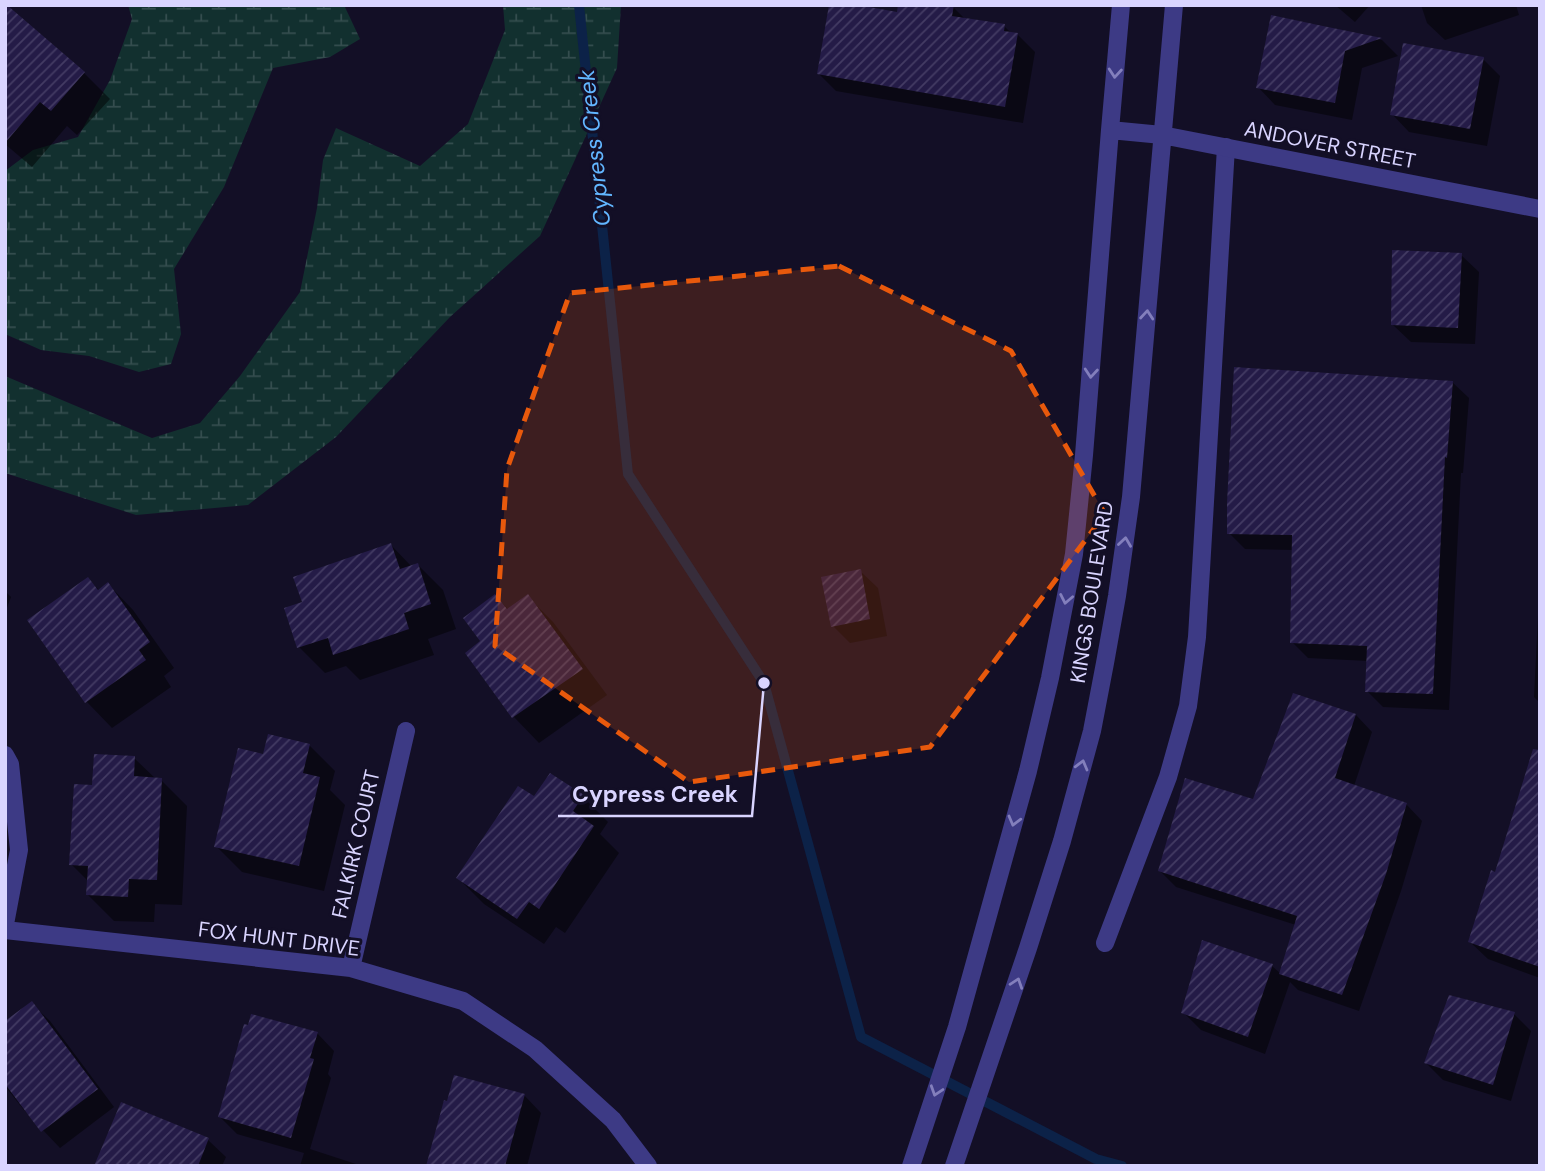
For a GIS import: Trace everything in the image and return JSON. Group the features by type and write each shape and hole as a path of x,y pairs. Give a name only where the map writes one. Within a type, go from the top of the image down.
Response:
{"street":[{"name":"KINGS BOULEVARD","path":"911,1166 957,1027 1028,771 1050,678 1074,554 1121,5"},
{"name":"KINGS BOULEVARD","path":"954,1166 1062,841 1091,731 1105,663 1131,497 1174,5"},
{"name":"ANDOVER STREET","path":"1110,130 1162,135 1540,209"},
{"path":"1105,943 1168,777 1188,706 1197,636 1226,147"},
{"name":"FALKIRK COURT","path":"351,968 406,731"},
{"path":"5,755 10,764 19,850 5,924"},
{"name":"FOX HUNT DRIVE","path":"5,930 351,968 463,1001 535,1049 613,1120 648,1166"}],"highlighted area":[{"path":"839,266 1011,351 1105,514 930,747 689,782 495,646 507,469 570,293"}],"green space":[{"path":"128,5 344,5 360,39 330,57 273,68 224,187 174,269 181,334 171,364 139,372 89,356 41,350 5,334 5,171 33,150 78,137 110,80 132,19"},
{"path":"503,5 621,5 617,68 540,236 450,317 336,437 248,505 136,515 5,473 5,376 152,438 200,423 240,376 300,292 317,208 323,160 336,128 420,166 468,124 505,30"}],"building":[{"path":"5,5 85,72 51,111 40,102 5,143"},
{"path":"829,5 858,5 897,12 898,5 954,5 952,16 1005,24 1004,31 1018,33 1005,107 817,74"},
{"path":"1271,15 1382,38 1345,51 1335,103 1256,88"},
{"path":"1403,43 1484,57 1470,129 1390,115"},
{"path":"1392,250 1462,253 1458,328 1391,325"},
{"path":"1234,367 1453,381 1447,458 1445,457 1433,694 1365,692 1367,646 1290,643 1292,535 1227,534"},
{"path":"391,543 400,569 418,563 431,604 404,613 409,629 333,655 328,638 297,648 284,608 302,602 293,577"},
{"path":"861,569 870,619 831,627 821,577"},
{"path":"88,577 98,590 108,582 150,642 139,650 146,660 85,703 27,620"},
{"path":"495,594 507,609 528,594 583,669 512,718 465,653 480,641 463,618"},
{"path":"1293,693 1356,714 1335,778 1407,803 1386,874 1342,995 1279,974 1297,916 1158,871 1185,778 1253,799"},
{"path":"268,734 310,744 303,773 320,777 299,866 214,847 238,748 263,754"},
{"path":"1533,749 1540,750 1540,967 1468,942 1491,870 1495,872"},
{"path":"94,754 135,756 134,776 162,778 157,880 129,879 128,897 86,895 88,866 69,865 74,784 92,785"},
{"path":"550,773 584,795 573,811 594,826 539,909 529,902 517,919 456,878 518,786 534,796"},
{"path":"1202,940 1273,964 1248,1037 1181,1013"},
{"path":"1449,995 1515,1012 1493,1085 1424,1063"},
{"path":"32,1001 98,1089 41,1132 5,1084 5,1021"},
{"path":"251,1014 318,1032 310,1058 314,1059 291,1138 218,1117 244,1024 248,1025"},
{"path":"454,1075 525,1094 505,1166 426,1166 444,1100 447,1101"},
{"path":"121,1102 209,1138 198,1166 94,1166"}],"waterway":[{"name":"Cypress Creek","path":"579,5 628,474 764,683 861,1037 1096,1159 1122,1166"}],"place":[{"name":"Cypress Creek","path":"764,683"}]}
